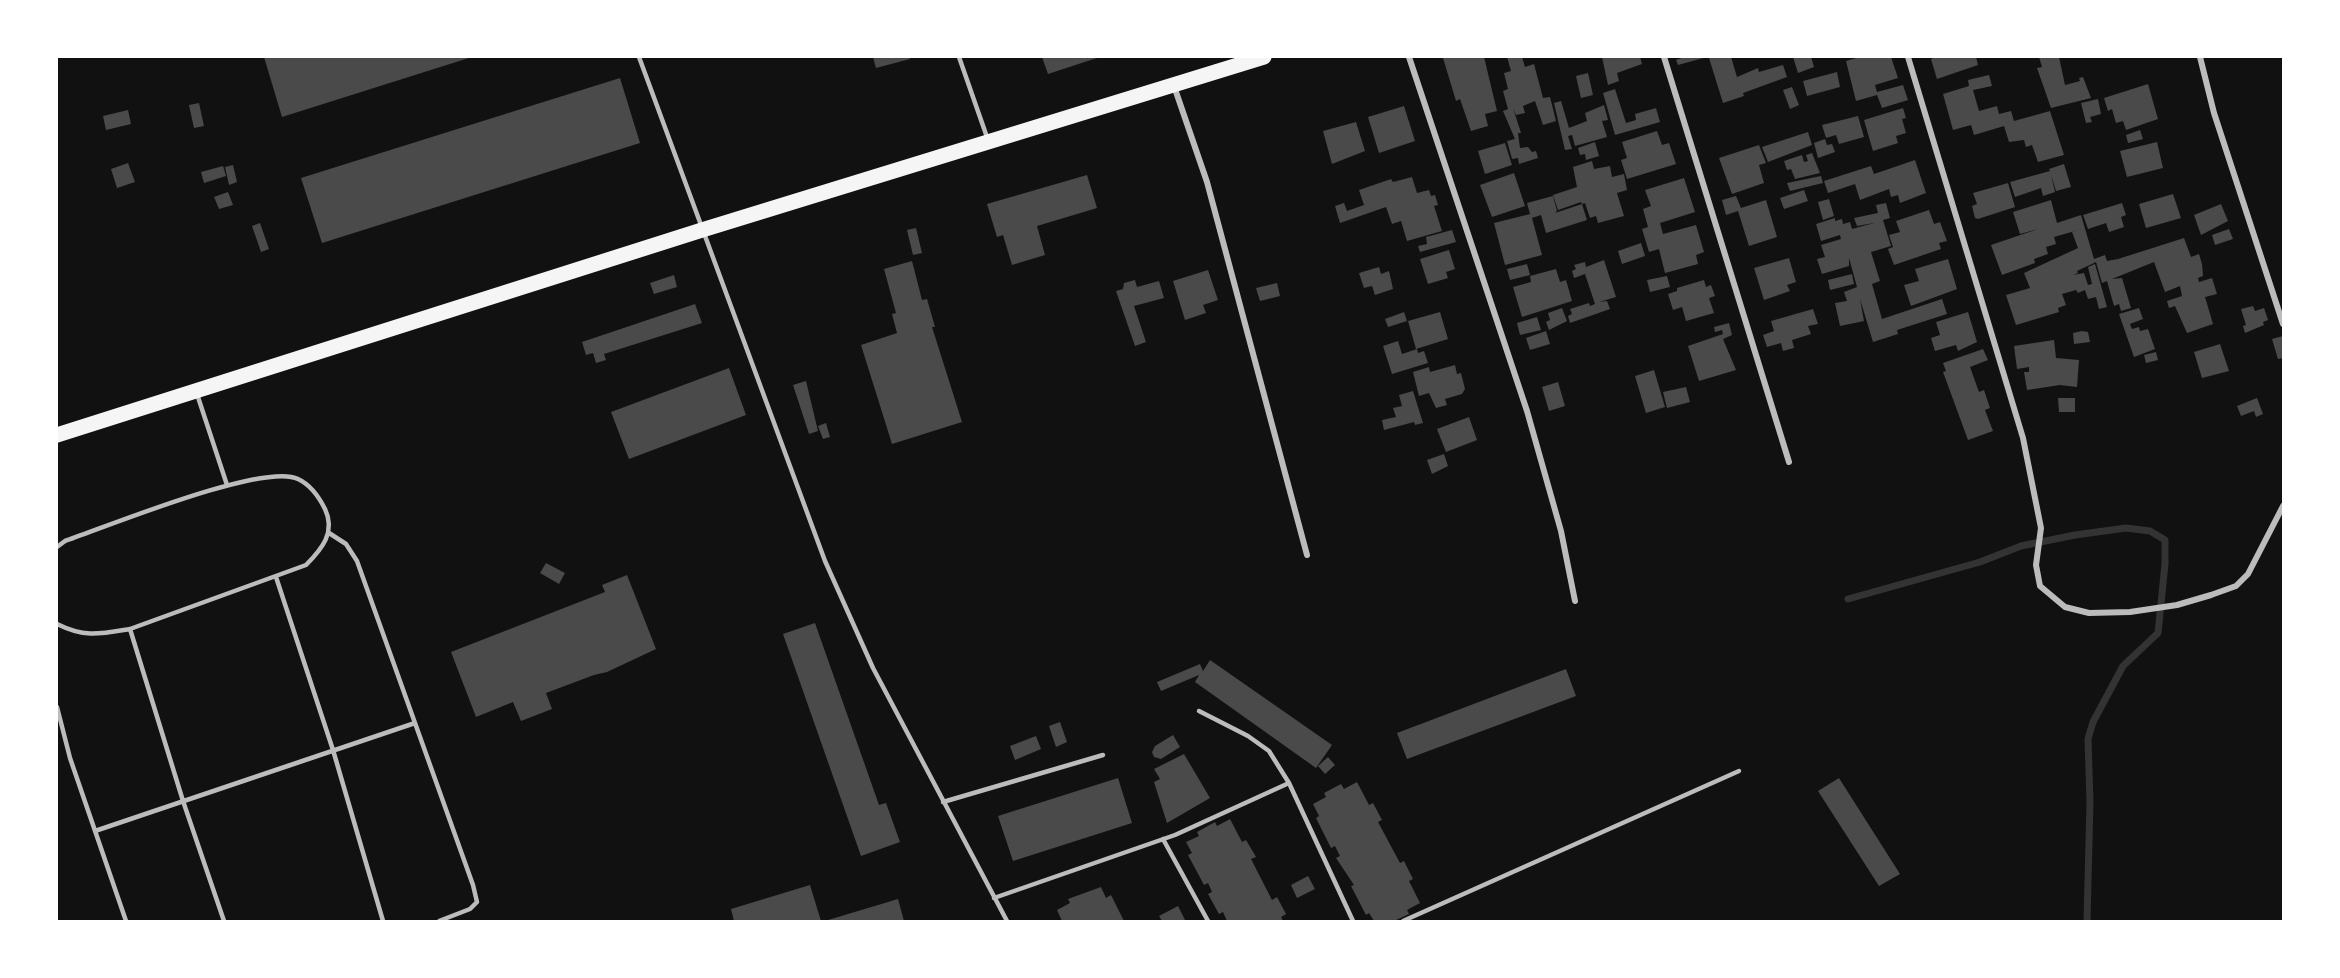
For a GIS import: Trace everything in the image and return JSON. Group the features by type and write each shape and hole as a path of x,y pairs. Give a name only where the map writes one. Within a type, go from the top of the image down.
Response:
{"main road":[{"path":"57,435 702,230 1173,83 1264,57"}],"street":[{"path":"1410,57 1529,419 1562,531 1575,602"},
{"path":"1664,57 1789,462"},
{"path":"1908,57 2023,438 2041,528 2036,565 2040,586 2065,606 2100,614 2177,605 2211,595 2236,586 2248,574 2283,506"},
{"path":"2200,57 2214,113 2283,324"},
{"path":"1173,83 1207,182 1307,555"}],"lane":[{"path":"639,57 825,561 873,668 1007,921"},
{"path":"960,57 989,142"},
{"path":"196,391 227,485"},
{"path":"57,548 64,541 227,485 279,475 297,479 318,495 328,517 329,532 321,550 306,565 276,577 130,629 100,634 76,633 57,624"},
{"path":"329,532 346,544 357,561 477,902 470,909 439,921"},
{"path":"276,577 333,750 383,921"},
{"path":"130,629 183,801 224,921"},
{"path":"57,707 70,758 126,921"},
{"path":"1198,711 1248,736 1269,751 1289,783 1353,921"},
{"path":"95,831 415,723"},
{"path":"943,802 1103,756"},
{"path":"1403,921 1739,771"},
{"path":"994,898 1163,839 1289,783"},
{"path":"1163,839 1208,921"}],"building":[{"path":"264,57 472,57 282,117"},
{"path":"873,57 909,57 910,59 876,68"},
{"path":"1042,57 1100,57 1048,74"},
{"path":"1484,57 1497,111 1485,114 1488,126 1471,131 1460,99 1456,101 1443,58"},
{"path":"1507,57 1522,57 1525,67 1534,64 1543,98 1550,97 1556,121 1543,125 1535,101 1523,106 1525,113 1516,115 1513,108 1521,133 1518,133 1520,148 1528,147 1532,152 1536,151 1538,158 1519,164 1518,158 1512,159 1507,141 1515,139 1503,111 1508,109 1503,91 1508,89 1504,73 1511,71"},
{"path":"1602,57 1640,57 1642,64 1617,73 1619,81 1608,85"},
{"path":"1684,57 1707,57 1678,65 1676,60"},
{"path":"1731,57 1737,77 1758,68 1759,72 1783,65 1787,77 1723,103 1709,58"},
{"path":"1793,57 1811,57 1814,67 1798,73"},
{"path":"1860,57 1891,57 1898,78 1875,85 1877,92 1903,85 1908,100 1882,108 1877,95 1856,101 1846,61"},
{"path":"1976,57 1978,65 1937,79 1931,59"},
{"path":"2039,57 2059,57 2065,85 2080,81 2079,78 2083,77 2091,98 2051,108 2037,68 2042,67"},
{"path":"1837,72 1840,87 1807,96 1803,81"},
{"path":"1588,73 1593,95 1581,98 1576,76"},
{"path":"1989,75 1992,86 1973,90 1979,111 1997,106 1999,114 2011,111 2014,121 2050,111 2064,155 2038,162 2032,145 2026,147 2024,140 2009,142 2004,126 1974,135 1971,125 1953,130 1943,94 1969,86 1968,80"},
{"path":"620,78 640,143 322,243 301,178"},
{"path":"2148,84 2158,119 2126,130 2123,121 2116,123 2112,109 2108,111 2104,98"},
{"path":"1792,87 1799,105 1790,109 1783,90"},
{"path":"1615,89 1626,123 1636,120 1635,114 1656,108 1660,122 1615,135 1603,93"},
{"path":"2098,99 2101,114 2090,117 2092,122 2086,123 2081,103"},
{"path":"1561,101 1569,128 1587,121 1585,113 1604,105 1608,120 1602,121 1607,137 1575,146 1572,135 1568,136 1572,149 1565,150 1554,103"},
{"path":"199,103 204,126 194,128 189,105"},
{"path":"1404,106 1415,141 1379,153 1368,117"},
{"path":"1903,108 1906,118 1902,119 1906,133 1896,136 1898,143 1873,151 1864,120"},
{"path":"128,110 131,124 106,130 103,116"},
{"path":"1858,116 1864,137 1839,144 1836,135 1826,138 1822,125"},
{"path":"1356,122 1365,151 1332,164 1323,131"},
{"path":"2140,130 2143,139 2128,143 2126,135"},
{"path":"1657,131 1662,145 1669,143 1676,164 1627,179 1621,160 1627,158 1622,142"},
{"path":"1808,132 1812,145 1768,162 1762,147"},
{"path":"1825,139 1827,145 1832,144 1835,152 1818,158 1814,143"},
{"path":"1595,142 1599,156 1586,160 1585,154 1580,155 1578,148"},
{"path":"2157,142 2163,168 2127,177 2120,151"},
{"path":"1505,143 1512,165 1485,174 1478,151"},
{"path":"1759,145 1766,163 1759,165 1764,183 1732,194 1719,158"},
{"path":"1812,153 1820,173 1795,179 1791,169 1787,170 1784,161 1802,155 1804,162 1808,161 1806,155"},
{"path":"1915,160 1926,193 1900,203 1898,195 1891,197 1889,189 1860,200 1855,184 1828,193 1824,181 1871,166 1874,174"},
{"path":"1592,161 1594,169 1610,166 1612,177 1624,174 1627,190 1617,193 1624,216 1598,223 1596,216 1590,218 1585,203 1581,202 1558,210 1553,195 1577,187 1573,167"},
{"path":"128,163 135,182 117,188 111,169"},
{"path":"2064,164 2071,187 2056,191 2051,175 2055,192 2043,196 2041,188 2015,197 2010,182 2050,171 2049,169"},
{"path":"233,165 237,182 229,185 225,167"},
{"path":"223,166 226,176 204,183 201,172"},
{"path":"1514,173 1525,206 1492,217 1480,185"},
{"path":"1087,175 1097,208 1037,226 1045,255 1012,265 1003,235 997,237 987,204"},
{"path":"1821,176 1823,183 1790,191 1787,183"},
{"path":"1412,177 1417,193 1429,190 1431,196 1435,195 1438,205 1434,206 1442,231 1407,241 1401,221 1392,224 1386,207 1340,223 1335,206 1344,203 1347,211 1364,205 1359,190 1391,179 1393,182"},
{"path":"1684,178 1695,212 1660,223 1663,234 1696,225 1704,252 1696,255 1698,264 1665,273 1659,249 1649,252 1642,229 1648,227 1643,209 1651,206 1645,190"},
{"path":"2008,183 2015,207 1975,218 1972,206 1977,204 1973,193"},
{"path":"1804,190 1808,201 1784,209 1780,198"},
{"path":"228,192 233,205 219,209 214,197"},
{"path":"2173,194 2181,218 2146,228 2139,204"},
{"path":"1553,196 1557,211 1555,213 1582,204 1587,220 1546,233 1541,215 1532,218 1542,255 1505,265 1494,223 1530,214 1527,203"},
{"path":"1736,196 1741,208 1766,200 1777,237 1749,246 1738,211 1726,215 1722,200"},
{"path":"1829,199 1834,216 1823,220 1818,202"},
{"path":"2051,200 2057,223 2081,215 2094,259 2105,255 2107,261 2118,259 2184,238 2191,257 2199,254 2203,276 2198,278 2199,282 2212,278 2217,294 2205,297 2213,324 2187,333 2175,306 2169,308 2167,301 2182,296 2180,286 2165,292 2154,262 2112,279 2122,278 2131,308 2121,311 2119,304 2114,306 2107,281 2102,283 2096,262 2073,275 2084,273 2088,285 2092,284 2088,267 2095,264 2107,307 2099,309 2096,297 2088,299 2085,290 2078,293 2076,290 2062,294 2066,305 2058,308 2059,312 2016,325 2006,295 2030,288 2024,273 2078,248 2072,232 2082,229 2054,237 2056,244 2046,247 2048,254 2034,259 2035,263 2002,275 1991,245 2038,229 2020,234 2013,212"},
{"path":"1886,203 1890,218 1883,220 1891,246 1871,252 1880,281 1872,284 1882,319 1942,299 1947,314 1897,330 1898,334 1873,342 1860,299 1864,321 1840,326 1835,303 1847,301 1844,292 1857,287 1849,258 1849,266 1822,274 1817,259 1825,257 1821,245 1841,239 1840,235 1821,241 1816,224 1835,218 1835,221 1842,219 1843,224 1850,222 1852,229 1874,223 1857,226 1854,218 1878,213 1876,205"},
{"path":"2122,203 2126,215 2121,217 2124,227 2109,232 2106,223 2088,229 2083,215"},
{"path":"2221,204 2228,221 2201,235 2194,215"},
{"path":"1929,210 1934,224 1940,222 1947,241 1939,243 1941,249 1894,265 1888,249 1893,247 1889,235 1900,232 1896,221"},
{"path":"260,223 269,249 261,252 252,226"},
{"path":"916,228 922,253 913,255 907,230"},
{"path":"2229,229 2233,239 2215,245 2212,235"},
{"path":"1452,230 1456,242 1420,252 1418,246 1427,244 1426,237"},
{"path":"1641,243 1645,256 1622,264 1618,251"},
{"path":"1449,250 1455,269 1446,272 1448,278 1428,284 1420,259"},
{"path":"1789,258 1796,282 1787,285 1790,291 1764,300 1754,268"},
{"path":"1948,259 1957,289 1911,306 1904,285 1919,281 1915,269"},
{"path":"1604,260 1616,297 1599,302 1607,301 1610,309 1570,323 1568,316 1572,314 1570,309 1589,303 1590,306 1595,304 1585,274 1574,278 1572,271 1576,269 1574,265 1585,262 1586,267"},
{"path":"912,261 922,300 927,299 935,327 932,327 962,422 892,444 861,345 897,333 892,314 896,313 884,269"},
{"path":"1527,264 1530,275 1510,280 1507,269"},
{"path":"1379,267 1381,274 1389,271 1393,289 1375,295 1372,286 1364,288 1359,273"},
{"path":"1556,269 1560,282 1566,280 1572,301 1522,317 1513,287 1531,282 1530,276"},
{"path":"1208,270 1218,300 1203,305 1206,313 1185,320 1173,281"},
{"path":"1852,274 1854,284 1830,290 1828,280"},
{"path":"674,275 677,287 654,294 650,283"},
{"path":"1667,276 1670,287 1650,292 1647,280"},
{"path":"1135,280 1137,287 1159,281 1164,298 1134,306 1146,342 1135,346 1116,291 1123,289 1124,283"},
{"path":"1704,280 1706,287 1711,285 1715,296 1709,298 1714,313 1686,321 1682,307 1673,310 1668,294 1677,291 1677,288"},
{"path":"1277,283 1280,296 1260,301 1256,288"},
{"path":"695,304 702,323 604,354 606,360 596,363 593,353 586,355 582,342"},
{"path":"2253,306 2255,311 2264,308 2268,320 2263,322 2264,325 2245,333 2243,326 2246,325 2241,309"},
{"path":"1562,308 1567,321 1549,330 1546,322 1550,320 1548,313"},
{"path":"2139,308 2143,319 2130,324 2132,329 2139,327 2140,331 2148,329 2155,349 2134,357 2119,314"},
{"path":"1813,309 1818,324 1808,326 1811,334 1792,340 1794,348 1783,351 1781,343 1767,347 1763,335 1774,331 1771,321"},
{"path":"1404,312 1407,321 1388,327 1385,319"},
{"path":"1440,312 1448,339 1416,349 1408,321"},
{"path":"1968,312 1977,342 1958,351 1956,345 1935,351 1931,338 1940,335 1936,322"},
{"path":"1537,317 1541,330 1520,335 1517,323"},
{"path":"1729,323 1732,335 1723,339 1736,370 1699,381 1688,346 1723,334 1722,330 1715,332 1714,327"},
{"path":"1546,331 1550,344 1530,350 1526,338"},
{"path":"2088,332 2090,342 2074,344 2073,333"},
{"path":"2283,336 2283,358 2278,359 2272,339"},
{"path":"2054,340 2056,358 2079,360 2077,387 2060,385 2027,390 2024,372 2029,372 2029,367 2017,369 2014,346"},
{"path":"1398,341 1402,354 1417,349 1418,353 1424,351 1428,363 1392,374 1383,346"},
{"path":"2220,344 2229,371 2202,378 2194,352"},
{"path":"1983,349 1988,360 1970,367 1979,392 1984,390 1990,408 1985,410 1993,431 1968,440 1943,372 1946,371 1943,363"},
{"path":"2156,352 2158,360 2146,363 2144,355"},
{"path":"1455,365 1457,374 1461,373 1465,389 1462,394 1445,399 1447,405 1436,408 1429,393 1419,396 1413,372 1429,367 1430,372"},
{"path":"729,368 746,415 629,459 611,412"},
{"path":"1654,370 1665,407 1646,413 1635,376"},
{"path":"806,381 818,431 809,434 793,385"},
{"path":"1558,382 1565,406 1549,411 1542,387"},
{"path":"1686,387 1690,402 1667,408 1663,392"},
{"path":"1413,391 1423,423 1415,425 1414,422 1384,430 1382,420 1396,417 1393,408 1402,406 1399,395"},
{"path":"2058,398 2075,398 2075,412 2059,412"},
{"path":"2257,398 2263,414 2256,417 2254,411 2241,416 2237,406"},
{"path":"1469,417 1477,440 1446,452 1437,429"},
{"path":"826,423 830,437 823,439 818,426"},
{"path":"1444,454 1448,466 1432,474 1427,460"},
{"path":"546,563 565,573 559,584 540,573"},
{"path":"627,575 656,649 607,672 546,693 552,709 521,721 513,702 476,717 451,652 605,592 602,585"},
{"path":"815,623 879,805 886,803 900,842 861,856 783,634"},
{"path":"1210,660 1332,745 1316,768 1195,682 1199,675 1161,691 1157,682 1200,664 1203,671"},
{"path":"1566,669 1576,696 1407,759 1397,733"},
{"path":"1060,722 1067,742 1056,747 1049,726"},
{"path":"1173,735 1180,747 1161,759 1154,757 1152,752 1155,746"},
{"path":"1036,736 1041,749 1015,760 1010,746"},
{"path":"1184,754 1210,798 1167,823 1154,782 1160,779 1154,769"},
{"path":"1328,757 1335,765 1325,774 1318,766"},
{"path":"1118,778 1132,823 1013,861 998,816"},
{"path":"1839,778 1900,874 1879,886 1818,791"},
{"path":"1357,782 1369,805 1373,803 1382,820 1378,822 1400,863 1404,861 1413,879 1409,881 1420,903 1407,910 1409,914 1394,921 1374,921 1369,913 1366,915 1351,886 1354,885 1336,858 1340,856 1335,846 1331,848 1316,818 1319,816 1313,804 1326,797 1324,793 1341,784 1344,789"},
{"path":"1230,819 1242,842 1246,840 1256,857 1251,859 1272,900 1277,897 1286,914 1281,917 1283,921 1227,921 1223,912 1219,914 1208,894 1212,892 1208,883 1204,885 1188,855 1192,853 1186,842 1199,836 1197,832 1215,822 1217,826"},
{"path":"1308,876 1315,889 1297,898 1291,885"},
{"path":"810,885 821,921 734,921 731,909"},
{"path":"1101,887 1106,898 1111,895 1124,921 1062,921 1057,910 1070,903 1068,899"},
{"path":"898,899 904,921 828,921 828,920"},
{"path":"1178,906 1185,920 1162,921 1159,916"}],"waterway":[{"path":"1848,599 1980,562 2021,546 2075,535 2126,528 2150,531 2165,540 2165,564 2158,633 2123,666 2093,722 2088,739 2090,802 2087,921"}]}
